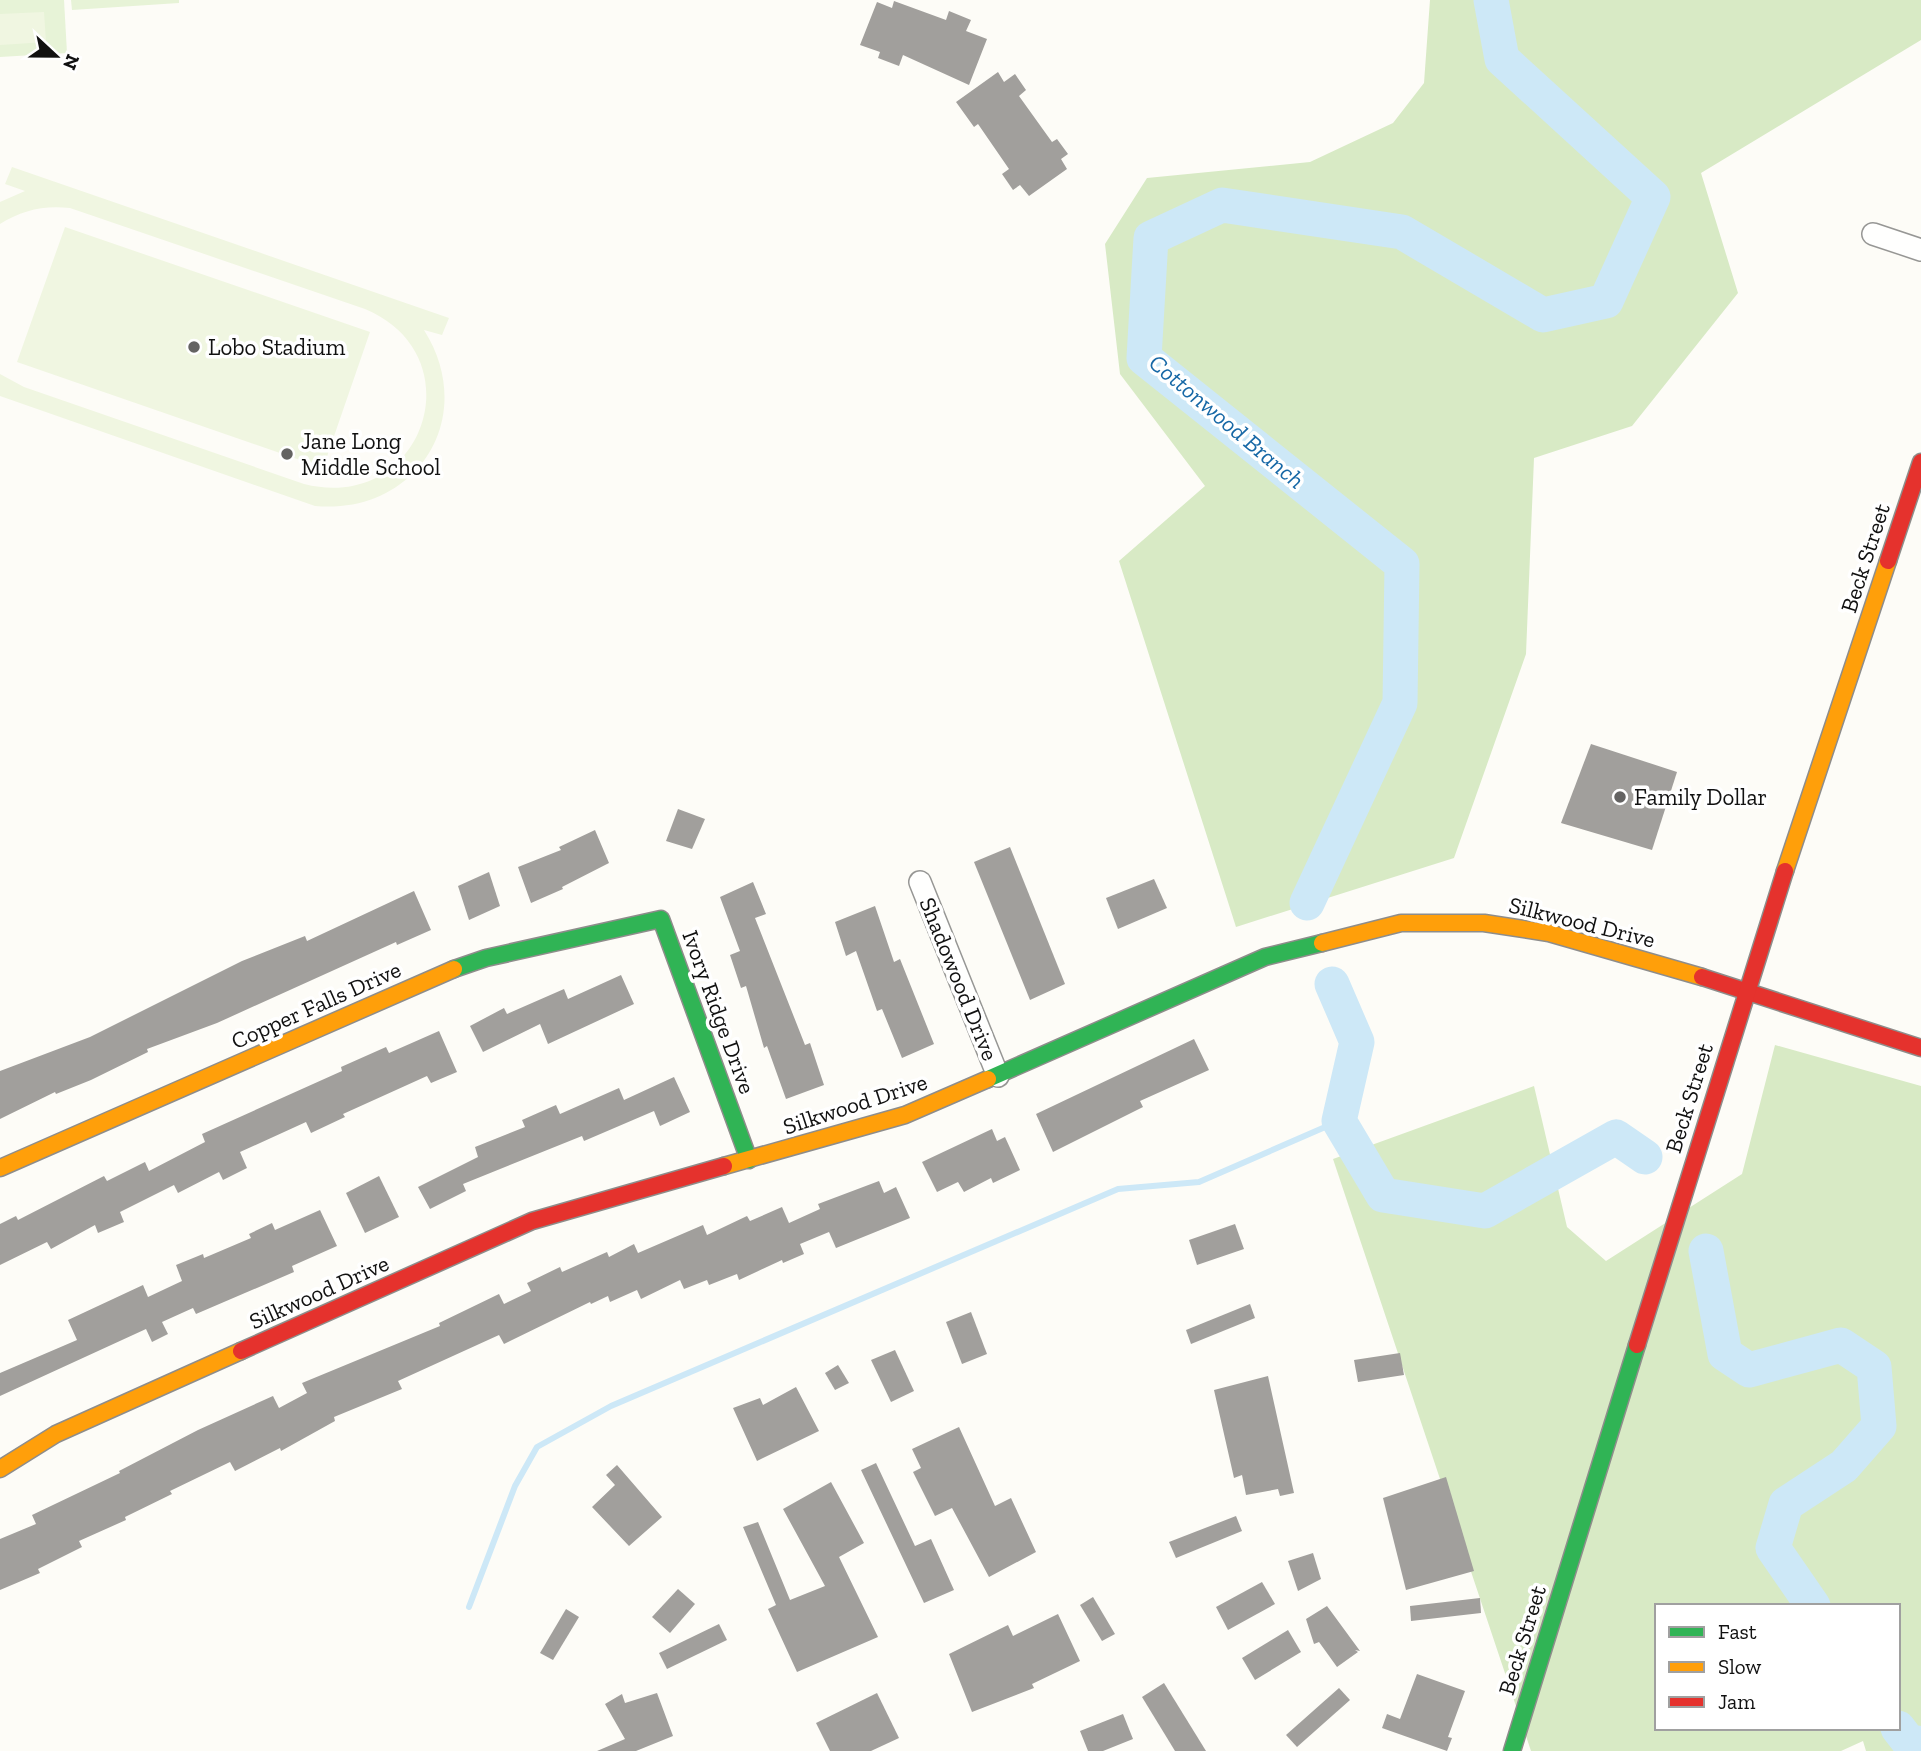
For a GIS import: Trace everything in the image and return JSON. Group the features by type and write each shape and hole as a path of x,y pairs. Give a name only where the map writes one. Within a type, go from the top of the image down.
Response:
{"street":[{"path":"1873,234 1921,250"},
{"name":"Beck Street","path":"1512,1751 1745,992 1921,462"},
{"name":"Shadowood Drive","path":"920,882 998,1076"},
{"name":"Ivory Ridge Drive","path":"661,919 749,1160"},
{"name":"Copper Falls Drive","path":"0,1168 454,968 486,958 661,919"},
{"name":"Silkwood Drive","path":"0,1469 56,1434 532,1221 905,1115 1265,957 1401,923 1485,923 1549,933 1629,954 1921,1048"}],"green space":[{"path":"0,0 64,0 67,53 0,57"},
{"path":"71,0 179,0 179,3 72,10"},
{"path":"1430,0 1921,0 1921,40 1701,173 1738,293 1632,426 1534,458 1526,654 1454,858 1236,927 1119,561 1205,486 1120,374 1105,244 1147,178 1310,162 1393,123 1424,83"},
{"path":"44,12 46,42 0,45 0,14"},
{"path":"12,167 449,318 442,335 424,330 439,363 445,395 441,426 428,454 409,477 383,495 351,505 315,506 0,396 0,374 24,387 304,484 345,487 379,476 405,454 421,425 426,393 419,360 399,331 365,309 70,208 34,210 0,224 0,202 25,191 5,184"},
{"name":"Lobo Stadium","path":"65,227 370,332 323,468 17,362"},
{"path":"1775,1045 1921,1086 1921,1751 1866,1751 1863,1741 1841,1751 1531,1751 1333,1159 1534,1086 1567,1227 1606,1261 1742,1174"}],"building":[{"path":"894,1 946,20 949,11 971,20 966,31 987,39 969,85 903,55 899,66 878,58 880,52 860,45 877,2 892,8"},
{"path":"998,72 1004,82 1015,74 1026,90 1019,96 1052,142 1057,139 1068,154 1061,159 1067,169 1029,196 1020,185 1013,190 1002,174 1009,169 978,124 974,127 956,102"},
{"name":"Family Dollar","path":"1591,744 1677,772 1652,850 1561,823"},
{"path":"678,809 705,819 692,849 666,841"},
{"path":"595,830 609,863 562,887 563,889 531,903 518,867 561,850 559,847"},
{"path":"1010,847 1065,984 1030,1000 974,862"},
{"path":"489,872 500,906 469,920 458,886"},
{"path":"1154,879 1167,908 1118,929 1106,898"},
{"path":"753,882 766,914 755,918 805,1045 810,1043 824,1085 786,1099 767,1046 764,1048 746,986 741,988 730,955 740,951 720,897"},
{"path":"414,891 431,930 397,945 396,942 217,1023 147,1049 148,1052 91,1080 56,1094 55,1092 0,1119 0,1071 90,1037 242,961 305,936 307,941"},
{"path":"875,906 894,962 900,959 934,1044 902,1058 882,1009 877,1011 856,951 846,956 835,922"},
{"path":"621,975 634,1004 548,1044 540,1024 483,1052 470,1026 504,1008 507,1014 564,989 568,999"},
{"path":"439,1031 457,1072 431,1083 427,1076 343,1114 345,1117 311,1133 306,1122 240,1152 247,1168 223,1180 219,1172 178,1193 174,1185 120,1212 124,1222 98,1233 95,1225 51,1249 47,1242 0,1265 0,1224 16,1216 18,1220 104,1176 107,1181 145,1162 149,1171 205,1142 202,1134 342,1071 341,1067 386,1047 389,1053"},
{"path":"1194,1039 1209,1070 1140,1101 1143,1107 1053,1152 1036,1114"},
{"path":"674,1077 690,1112 660,1126 654,1111 584,1141 582,1136 463,1184 466,1191 430,1209 418,1187 478,1157 475,1147 525,1127 522,1120 556,1105 560,1114 619,1088 624,1100"},
{"path":"992,1129 997,1141 1005,1137 1020,1170 993,1183 991,1178 964,1192 958,1182 937,1192 922,1162"},
{"path":"379,1176 399,1217 365,1233 346,1193"},
{"path":"879,1181 884,1193 896,1187 910,1218 836,1248 829,1232 800,1244 804,1254 783,1263 782,1260 739,1280 737,1274 709,1285 707,1280 684,1289 680,1280 641,1299 637,1290 610,1302 608,1296 504,1344 499,1335 398,1381 402,1389 334,1417 335,1421 281,1451 280,1448 235,1471 230,1462 170,1491 172,1494 125,1517 126,1520 79,1541 82,1547 38,1569 40,1573 0,1590 0,1539 36,1524 32,1515 120,1473 119,1471 198,1430 273,1396 279,1408 307,1393 302,1383 440,1326 439,1323 499,1294 504,1304 531,1291 527,1283 560,1267 562,1272 607,1252 609,1257 634,1244 638,1253 703,1225 707,1235 747,1216 750,1221 782,1207 789,1223 820,1209 818,1204"},
{"path":"320,1210 337,1246 292,1266 294,1272 196,1314 193,1308 162,1322 168,1334 152,1342 146,1329 0,1396 0,1373 77,1340 68,1320 143,1285 148,1297 182,1281 176,1265 203,1254 204,1258 251,1238 249,1234 272,1223 275,1230"},
{"path":"1235,1224 1244,1249 1197,1265 1189,1240"},
{"path":"1250,1304 1255,1318 1191,1344 1186,1330"},
{"path":"971,1312 987,1354 962,1364 946,1322"},
{"path":"895,1350 914,1391 891,1402 871,1360"},
{"path":"1400,1353 1404,1375 1358,1382 1354,1360"},
{"path":"838,1365 849,1383 835,1390 825,1373"},
{"path":"1268,1376 1294,1493 1280,1496 1278,1489 1246,1495 1242,1475 1234,1478 1214,1390"},
{"path":"796,1387 819,1431 757,1461 733,1408 760,1398 763,1405"},
{"path":"959,1427 995,1506 1011,1498 1036,1552 989,1577 952,1508 935,1516 913,1472 921,1468 912,1449"},
{"path":"876,1463 915,1546 931,1539 954,1590 924,1603 861,1470"},
{"path":"617,1465 662,1517 629,1546 592,1507 615,1485 606,1475"},
{"path":"1446,1477 1474,1571 1406,1590 1383,1498"},
{"path":"831,1482 864,1543 839,1557 878,1637 797,1672 768,1609 776,1605 743,1527 758,1522 790,1600 825,1586 783,1509"},
{"path":"1236,1516 1242,1531 1176,1558 1169,1542"},
{"path":"1313,1553 1321,1579 1298,1591 1288,1561"},
{"path":"1262,1582 1275,1604 1228,1630 1216,1607"},
{"path":"678,1589 695,1604 670,1633 652,1617"},
{"path":"1093,1597 1115,1634 1102,1641 1080,1605"},
{"path":"1480,1598 1481,1613 1411,1621 1410,1606"},
{"path":"1327,1606 1360,1651 1355,1650 1358,1652 1337,1667 1319,1642 1314,1644 1306,1619"},
{"path":"566,1609 579,1617 553,1660 540,1653"},
{"path":"1058,1614 1080,1661 1032,1684 1034,1688 972,1712 949,1654 1008,1625 1013,1636"},
{"path":"719,1624 727,1640 667,1669 659,1653"},
{"path":"1288,1630 1301,1652 1255,1680 1242,1658"},
{"path":"1417,1674 1465,1691 1448,1737 1452,1738 1447,1751 1382,1728 1387,1714 1400,1719"},
{"path":"1164,1683 1206,1751 1175,1751 1142,1697"},
{"path":"1339,1688 1350,1700 1297,1747 1286,1735"},
{"path":"657,1693 673,1736 636,1751 597,1751 625,1739 605,1704 622,1694 625,1703"},
{"path":"877,1693 899,1738 871,1751 830,1751 816,1723"},
{"path":"1123,1714 1133,1739 1103,1751 1088,1751 1080,1731"}],"waterway":[{"name":"Cottonwood Branch","path":"1307,903 1400,703 1402,564 1144,358 1151,238 1222,205 1402,232 1543,315 1606,301 1653,197 1502,59 1491,0"},
{"name":"Cottonwood Branch","path":"1332,984 1357,1042 1339,1121 1383,1195 1485,1211 1616,1137 1645,1157"},
{"path":"469,1607 515,1486 537,1447 611,1406 1118,1189 1199,1182 1339,1121"},
{"name":"Cottonwood Branch","path":"1706,1251 1725,1354 1749,1370 1841,1345 1874,1367 1879,1426 1844,1466 1786,1504 1773,1548 1812,1604"},
{"name":"Cottonwood Branch","path":"1900,1730 1908,1741 1921,1744"}],"traffic: fast":[{"path":"454,969 486,958 661,919 749,1160"},
{"path":"988,1079 1265,957 1322,943"},
{"path":"1512,1751 1637,1345"}],"traffic: slow":[{"path":"1785,871 1888,561"},
{"path":"1322,943 1401,923 1484,923 1549,933 1702,977"},
{"path":"0,1168 454,969"},
{"path":"724,1166 905,1115 988,1079"},
{"path":"0,1469 56,1434 241,1351"}],"traffic: jam":[{"path":"1888,561 1921,462"},
{"path":"1637,1345 1785,871"},
{"path":"1702,977 1921,1048"},
{"path":"241,1351 532,1221 724,1166"}],"place":[{"name":"Lobo Stadium","path":"194,347"},
{"name":"Jane Long Middle School","path":"287,454"},
{"name":"Family Dollar","path":"1620,797"}]}
